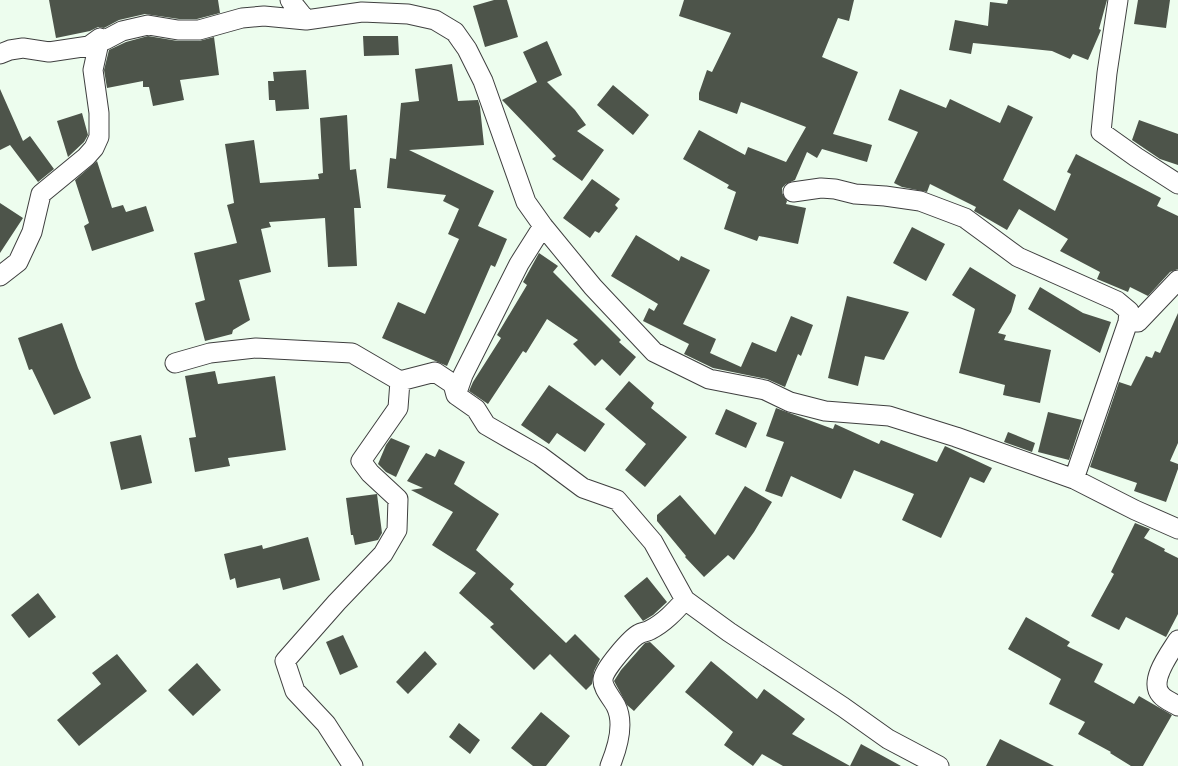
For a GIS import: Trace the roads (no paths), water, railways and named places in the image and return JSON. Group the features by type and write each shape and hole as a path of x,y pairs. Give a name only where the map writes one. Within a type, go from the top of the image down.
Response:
{"street":[{"path":"290,0 306,20"},
{"path":"1118,0 1107,73 1101,132 1178,184"},
{"path":"100,38 105,40 122,31 148,25 178,30 199,30 242,18 257,16 306,20 362,12 408,14 435,20 454,32 467,49 483,82 526,202 543,226 593,287 654,352 710,379 765,390 790,402 825,411 889,416 1074,479 1135,510 1178,529"},
{"path":"0,54 23,48 49,52 89,46 100,38"},
{"path":"0,276 18,262 32,232 41,194 90,152 99,137 99,113 94,70 100,38"},
{"path":"793,192 828,188 854,194 920,201 965,218 1018,257 1117,300 1129,311 1128,322 1074,479"},
{"path":"456,395 463,375 519,264 543,226"},
{"path":"1138,322 1178,280"},
{"path":"175,363 210,353 256,348 352,353 400,380 434,372 454,384 456,395 476,409 486,425 540,456 583,488 617,500 653,542 685,600 729,632 843,707 888,740 939,766"},
{"path":"353,766 326,724 295,691 285,661 337,602 383,554 397,530 398,499 370,473 361,461 398,408 400,380"},
{"path":"610,766 618,743 619,721 617,708 605,688 603,679 633,639 670,616 685,600"},
{"path":"1178,640 1162,665 1156,683 1160,694 1178,706"}]}
